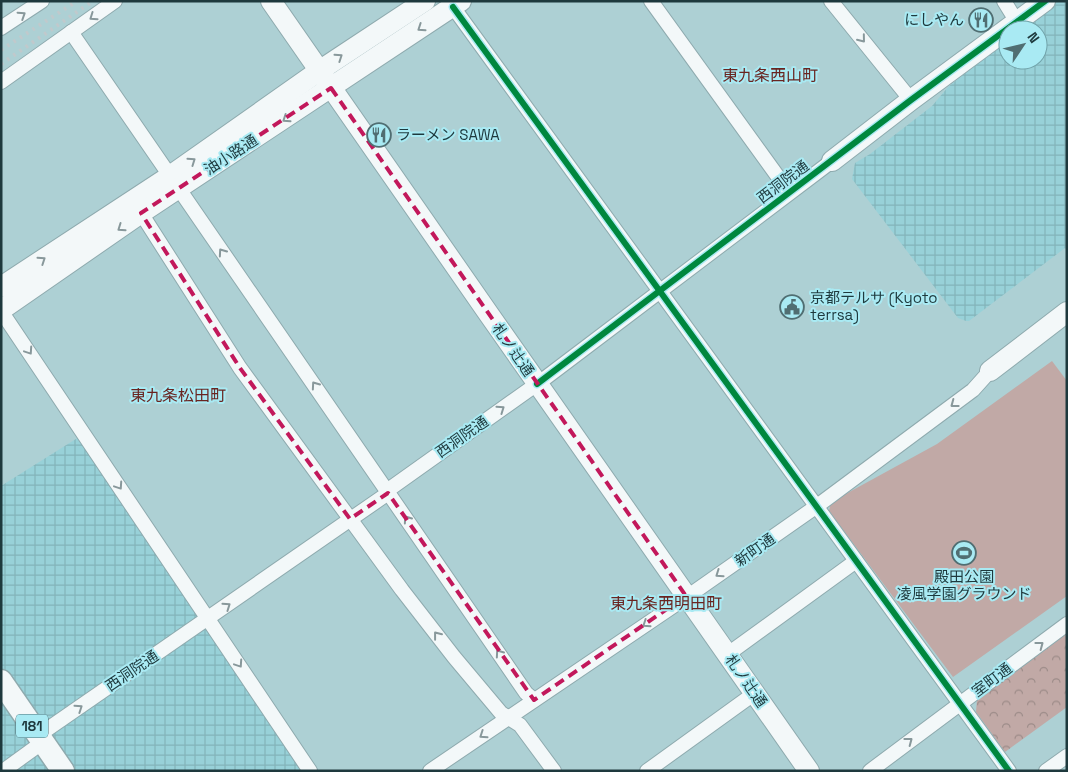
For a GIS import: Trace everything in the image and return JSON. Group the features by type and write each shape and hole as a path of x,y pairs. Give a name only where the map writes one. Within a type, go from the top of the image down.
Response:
{"main road":[{"name":"181","path":"1,681 63,771"}],"street":[{"path":"1,28 42,1"},
{"path":"1,82 115,1"},
{"name":"札ノ辻通","path":"271,1 809,771"},
{"name":"油小路通","path":"1,311 141,214 175,183 319,71 425,1"},
{"path":"651,1 789,192"},
{"path":"831,1 911,100"},
{"path":"1004,1 1016,20"},
{"name":"西洞院通","path":"1020,20 1045,1"},
{"path":"457,4 660,292 1009,771"},
{"name":"油小路通","path":"1,287 331,88 457,4"},
{"path":"71,32 526,693 534,700"},
{"name":"西洞院通","path":"3,771 41,739 350,518 384,496 388,490 537,384 998,36"},
{"path":"141,214 234,360 306,461 454,657 501,713 520,725 554,771"},
{"path":"1,311 310,771"},
{"name":"新町通","path":"430,771 816,506 973,390 990,371 1065,317"},
{"path":"728,654 856,561"},
{"name":"室町通","path":"870,771 1067,624"},
{"path":"647,771 754,693"},
{"path":"1046,771 1067,756"}],"highlighted area":[{"path":"331,88 686,596 534,700 388,493 350,519 240,368 141,213"}],"shaded area":[{"path":"1058,1 1067,1 1067,250 1065,248 969,321 966,321 958,318 852,179 855,163 870,154 932,106 948,87 998,47 998,70 1048,70 1048,20 1033,20"},
{"path":"79,437 305,771 1,771 1,486"}],"green space":[{"name":"殿田公園 凌風学園グラウンド","path":"1052,361 1067,381 1067,596 953,677 829,511 831,502 937,444"},
{"path":"1067,634 1067,707 1005,752 976,712 977,699"}],"railway":[{"path":"1,50 77,1"},
{"path":"1,64 93,1"}],"cycle path":[{"path":"537,384 911,100 1045,1"},
{"path":"453,7 1009,771"}],"place":[{"name":"にしやん","path":"981,20"},
{"name":"ラーメン SAWA","path":"379,135"},
{"name":"京都テルサ (Kyoto terrsa)","path":"792,307"},
{"name":"殿田公園 凌風学園グラウンド","path":"964,553"}],"district":[{"name":"東九条西山町","path":"770,75"},
{"name":"東九条松田町","path":"178,395"},
{"name":"東九条西明田町","path":"666,603"}]}
